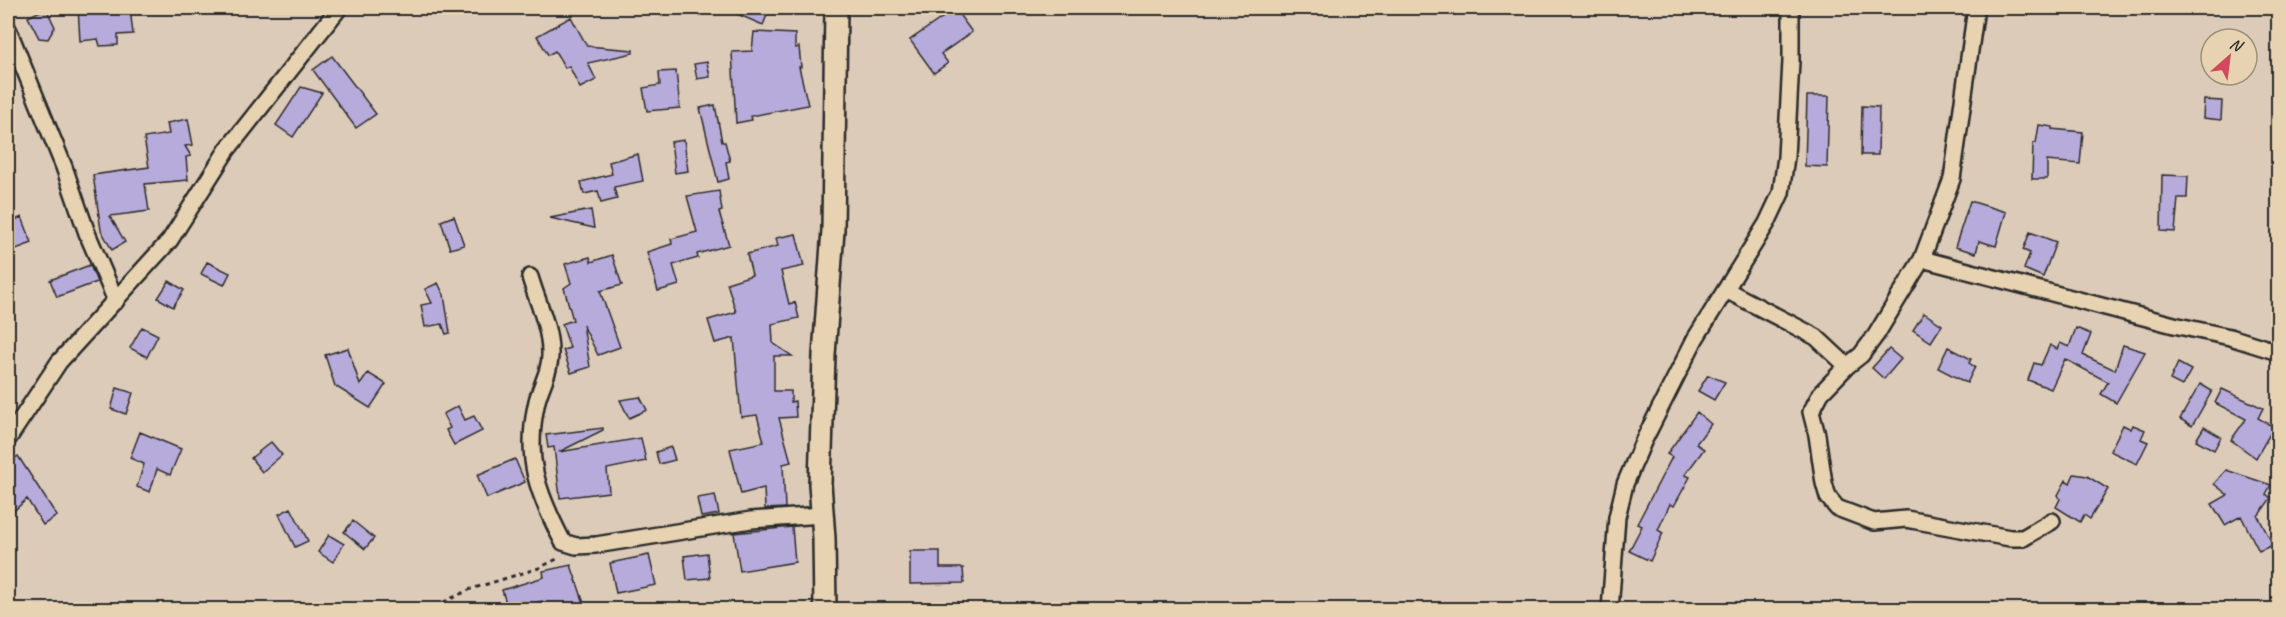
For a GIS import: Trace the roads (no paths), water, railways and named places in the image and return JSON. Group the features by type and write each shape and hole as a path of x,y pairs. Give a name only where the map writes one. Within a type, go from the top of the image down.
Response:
{"main road":[{"path":"825,609 824,538 820,484 824,355 833,230 836,8"}],"street":[{"path":"8,439 59,362 170,240 227,150 339,8"},
{"path":"1610,609 1617,517 1625,484 1643,442 1695,339 1775,208 1781,193 1786,157 1791,8"},
{"path":"1976,8 1952,179 1922,258 1876,335 1861,355 1821,393 1811,412 1824,483 1828,497 1837,508 1874,522 1906,519 2010,538 2023,538 2052,520"},
{"path":"8,29 64,167 87,233 116,301"},
{"path":"1922,258 2278,352"},
{"path":"530,277 550,353 547,376 536,410 532,439 533,472 544,507 563,542 576,546 596,545 751,520 822,515"},
{"path":"1726,290 1816,337 1847,366"}]}
